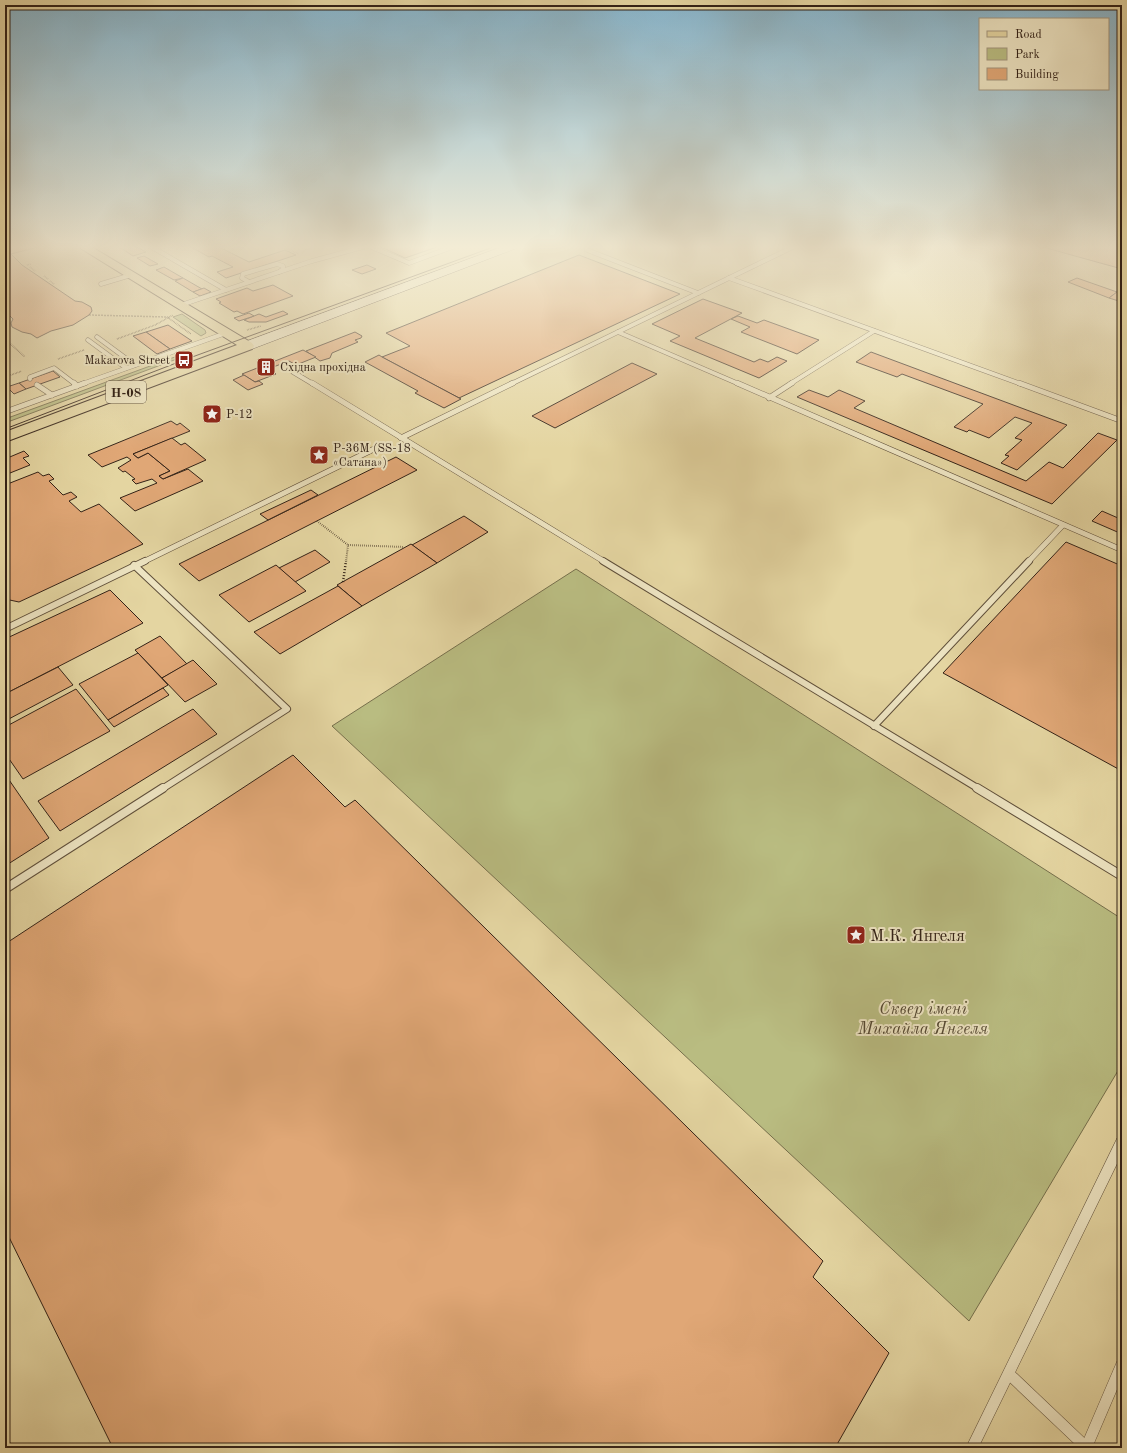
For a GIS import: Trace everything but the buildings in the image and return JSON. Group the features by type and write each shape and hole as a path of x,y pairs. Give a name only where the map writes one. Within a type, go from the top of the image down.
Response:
{"main road":[{"path":"195,314 247,346"},
{"name":"Н-08","path":"5,437 333,314"}],"lane":[{"path":"401,438 655,314"},
{"path":"827,314 1122,421"},
{"path":"769,398 874,331"},
{"path":"618,332 1122,550"},
{"path":"5,412 226,333"},
{"path":"97,337 135,365"},
{"path":"88,340 126,368"},
{"path":"30,379 30,377 54,368 77,386"},
{"path":"293,372 1122,876"},
{"path":"37,386 52,395"},
{"path":"5,628 376,448"},
{"path":"874,726 1063,525"},
{"path":"5,889 287,710 134,566"},
{"path":"972,1448 1122,1142"},
{"path":"1009,1374 1086,1448 1122,1364"}],"path":[{"path":"89,316 130,315 167,317 188,331"},
{"path":"243,332 259,326"},
{"path":"5,339 25,357"},
{"path":"317,521 348,545 404,547"},
{"path":"343,582 348,545"}],"green space":[{"path":"182,314 205,330 206,333 201,336 173,317"},
{"path":"183,354 185,356 5,423 5,419"},
{"name":"Сквер імені Михайла Янгеля","path":"576,569 1122,919 1122,1064 969,1321 332,726"}],"tram line":[{"path":"5,429 184,360 310,314"}],"place":[{"name":"Makarova Street","path":"184,360"},
{"name":"Східна прохідна","path":"266,367"},
{"name":"Р-12","path":"212,414"},
{"name":"Р-36М (SS-18 «Сатана»)","path":"319,455"},
{"name":"М.К. Янгеля","path":"856,935"}]}
